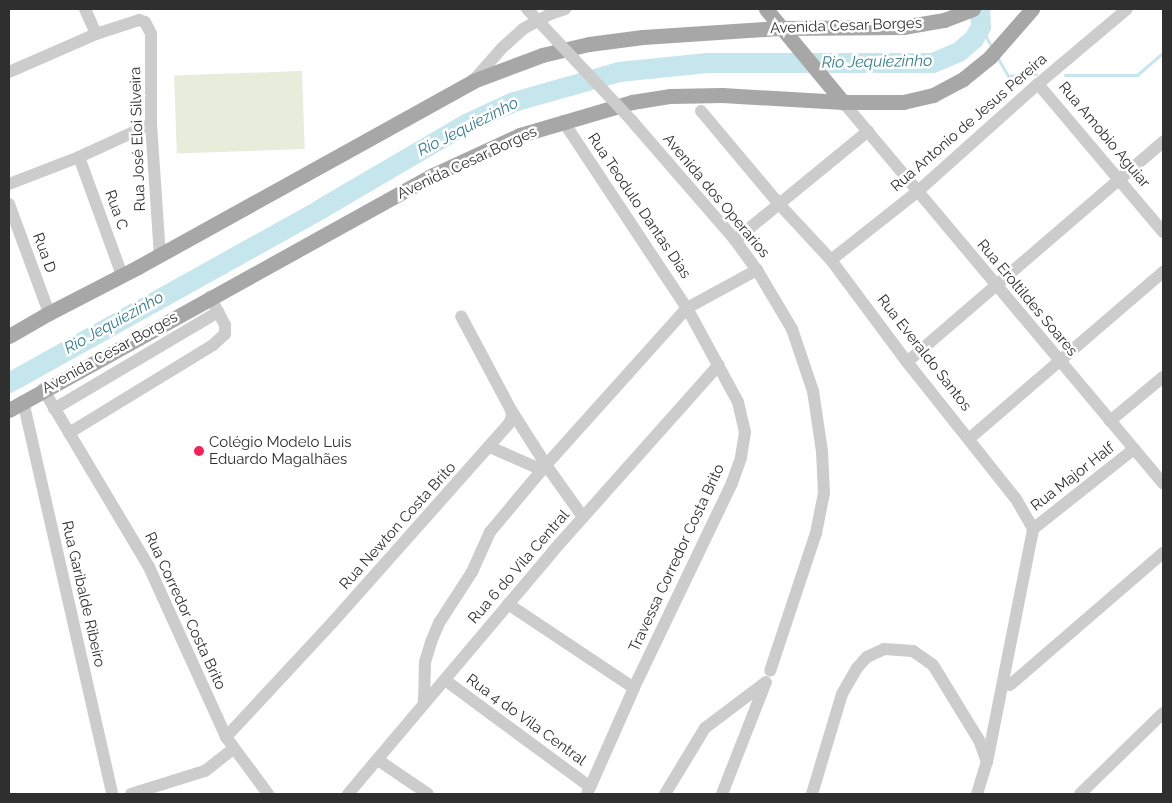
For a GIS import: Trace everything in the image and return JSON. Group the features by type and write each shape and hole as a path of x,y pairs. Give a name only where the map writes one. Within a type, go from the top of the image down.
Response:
{"main road":[{"path":"766,9 843,102"},
{"name":"Avenida Cesar Borges","path":"9,336 160,255 473,81 542,55 589,44 643,37 780,28 904,27 944,20 973,9"},
{"name":"Avenida Cesar Borges","path":"9,410 22,401 433,175 520,135 632,102 671,96 722,95 843,102 903,102 933,95 963,79 990,56 1032,9"}],"street":[{"path":"9,72 96,34 85,9"},
{"name":"Avenida dos Operarios","path":"527,9 632,121 735,240 757,270 792,330 813,391 822,451 824,494 816,533 768,677 722,794"},
{"path":"473,81 502,48 523,29 550,14 565,9"},
{"name":"Rua Antonio de Jesus Pereira","path":"831,260 917,192 1038,84 1127,9"},
{"name":"Rua José Eloi Silveira","path":"96,34 139,20 145,22 151,34 151,124 160,255"},
{"name":"Rua Amobio Aguiar","path":"1038,84 1163,232"},
{"name":"Rua Eroltildes Soares","path":"843,102 1058,361 1163,484"},
{"name":"Rua Everaldo Santos","path":"701,111 779,204 831,260 907,362 970,438 1016,499 1033,529"},
{"name":"Rua Teodulo Dantas Dias","path":"563,121 687,308"},
{"path":"9,184 79,157 151,124"},
{"path":"735,240 868,131"},
{"path":"907,362 1163,142"},
{"name":"Rua C","path":"79,157 122,275"},
{"name":"Rua D","path":"9,204 49,313"},
{"path":"424,703 425,662 439,622 472,572 490,532 544,467 687,308 757,270"},
{"path":"970,438 1163,272"},
{"path":"68,434 213,345 225,334 225,325 210,297"},
{"name":"Travessa Corredor Costa Brito","path":"588,790 634,688 732,484 741,458 745,432 738,402 687,308"},
{"path":"54,409 218,312"},
{"path":"461,316 544,467 583,517"},
{"name":"Rua 6 do Vila Central","path":"348,794 583,517 719,366"},
{"path":"1110,421 1163,377"},
{"name":"Rua Corredor Costa Brito","path":"44,389 68,434 148,567 226,737 268,794"},
{"name":"Rua Garibalde Ribeiro","path":"22,401 112,794"},
{"name":"Rua Newton Costa Brito","path":"226,737 332,623 490,447 508,426 512,417 512,410"},
{"path":"490,447 544,467"},
{"name":"Rua Major Half","path":"1033,529 1134,450"},
{"path":"978,794 987,762 1033,529"},
{"path":"1010,686 1163,553"},
{"path":"508,604 634,688"},
{"path":"812,794 842,694 857,668 867,657 884,649 912,651 933,665 979,740 987,762"},
{"path":"665,794 705,728 768,677"},
{"name":"Rua 4 do Vila Central","path":"445,680 588,790"},
{"path":"1080,794 1163,713"},
{"path":"131,794 205,771 233,749"},
{"path":"378,760 428,794"}],"green space":[{"path":"302,71 305,149 177,153 174,75"}],"waterway":[{"name":"Rio Jequiezinho","path":"9,383 321,209 468,123 514,102 619,72 708,63 933,63 959,52 974,39 981,27 980,9"},
{"path":"981,27 992,48"},
{"path":"1065,75 1137,75 1163,52"},
{"path":"996,55 1008,76 1036,74"}],"place":[{"name":"Colégio Modelo Luis Eduardo Magalhães","path":"199,451"}]}
